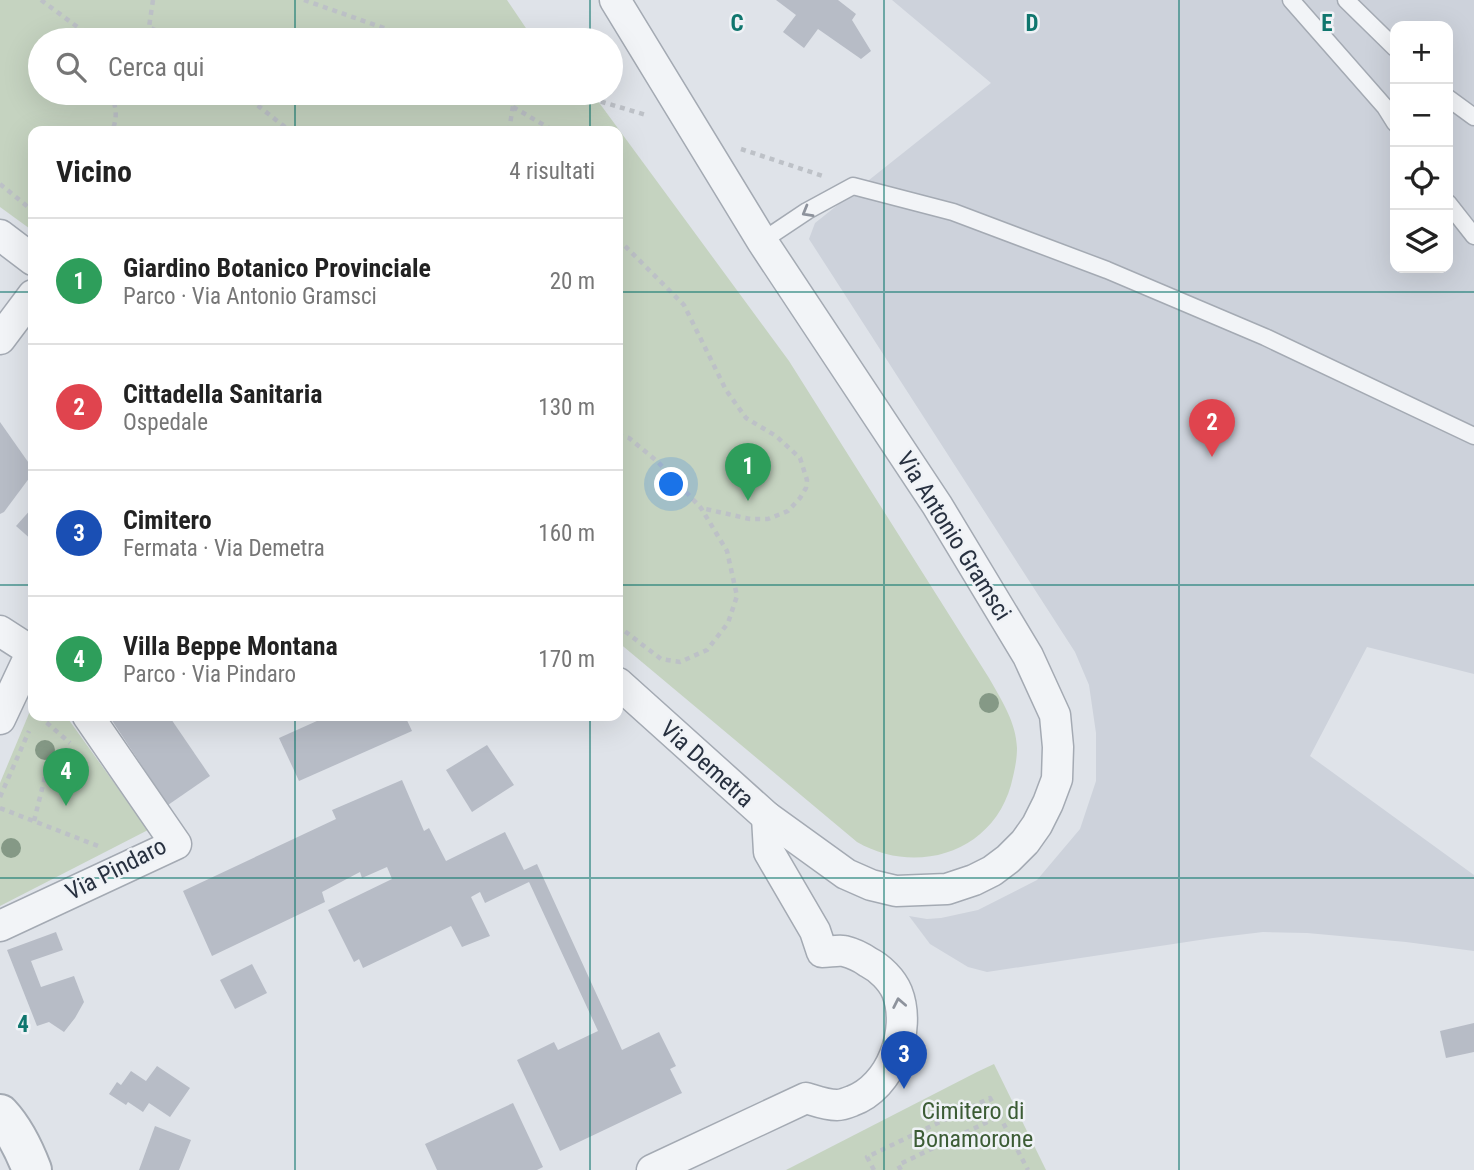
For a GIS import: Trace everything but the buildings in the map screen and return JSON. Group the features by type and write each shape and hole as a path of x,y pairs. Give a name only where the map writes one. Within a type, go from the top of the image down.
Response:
{"street":[{"name":"Via Antonio Gramsci","path":"615,0 762,241 937,505 1028,656 1055,715 1057,779 1048,803 1025,842 992,871 974,880 947,889 896,891 871,885 846,874 767,817"},
{"path":"0,235 28,256"},
{"path":"0,339 28,302"},
{"path":"0,631 28,648"},
{"path":"0,719 28,659"},
{"name":"Via Demetra","path":"623,687 767,817 769,852 815,931 822,952 843,951 860,956 876,966 887,977 898,995 901,1009 902,1031 891,1062 873,1089 858,1099 839,1105 823,1104 806,1098 652,1170"},
{"name":"Via Pindaro","path":"0,926 176,844 91,721"},
{"path":"0,1114 18,1138 32,1170"}],"lane":[{"path":"1291,0 1390,115"},
{"path":"1346,0 1390,43"},
{"path":"1453,102 1474,117"},
{"path":"762,241 807,211 853,186 953,212 1107,270 1265,337 1474,436"},
{"path":"1453,209 1474,236"}],"path":[{"path":"41,0 79,28"},
{"path":"151,28 153,0"},
{"path":"304,0 384,28"},
{"path":"114,126 115,105"},
{"path":"257,105 284,126"},
{"path":"611,105 646,116"},
{"path":"510,126 513,107 546,126"},
{"path":"740,149 853,186"},
{"path":"0,184 28,207"},
{"path":"623,244 684,305 726,390 746,418 776,436 800,458 807,480 800,498 788,511 768,519 750,519 701,508"},
{"path":"623,437 658,462 701,508 727,551 737,596 728,623 707,650 680,662 661,659 623,630"},
{"path":"0,797 30,727"},
{"path":"34,821 48,765 76,749"},
{"path":"0,808 98,846"},
{"path":"874,1170 867,1157 990,1098 1028,1170"},
{"path":"901,1170 898,1165 1000,1116"}],"shaded area":[{"path":"892,0 1474,0 1474,674 1367,647 1310,756 1474,875 1474,951 1307,933 1263,932 987,972 968,967 930,944 909,916 941,918 978,910 1037,880 1080,829 1096,781 1096,733 1089,685 1075,652 809,239 815,223 991,83"}],"green space":[{"path":"0,0 507,0 526,28 28,28 28,105 601,105 616,126 28,126 28,227 0,207"},
{"path":"623,135 789,361 989,678 1011,720 1017,748 1011,785 1001,808 987,827 969,842 949,852 927,857 903,857 880,852 857,842 623,646"},
{"path":"28,716 28,721 70,721 148,830 0,906 0,783"},
{"name":"Cimitero di Bonamorone","path":"994,1064 1046,1170 786,1170 977,1072"}],"place":[{"name":"Cittadella Sanitaria","path":"1212,457"},
{"name":"Giardino Botanico Provinciale","path":"748,501"},
{"name":"Villa Beppe Montana","path":"66,806"},
{"name":"Cimitero","path":"904,1089"}]}
